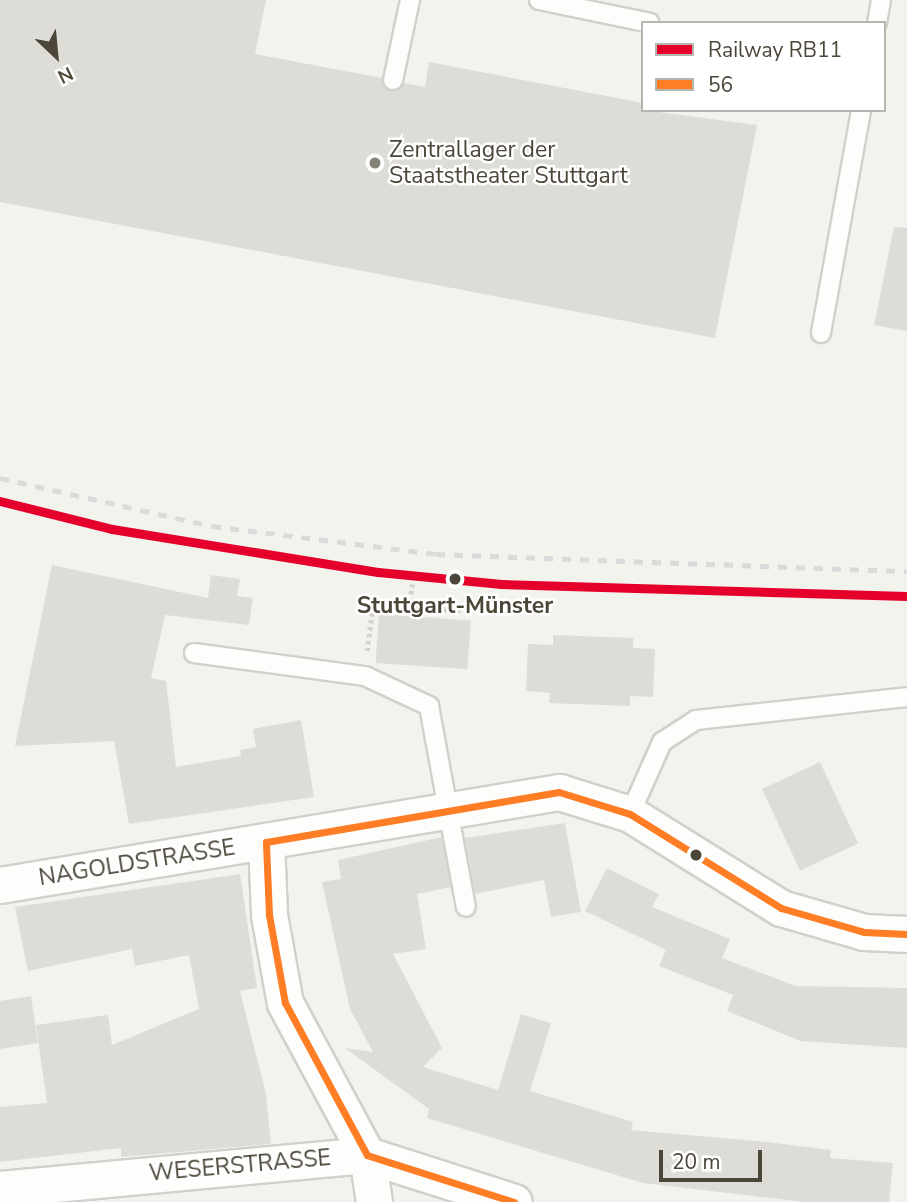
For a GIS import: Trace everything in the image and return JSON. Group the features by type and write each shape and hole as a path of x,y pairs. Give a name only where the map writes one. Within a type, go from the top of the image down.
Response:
{"street":[{"name":"NAGOLDSTRASSE","path":"0,885 559,792 630,814 782,908 864,932 907,934"},
{"path":"266,842 269,915 285,1003 367,1155 373,1202"},
{"name":"WESERSTRASSE","path":"0,1189 367,1155 514,1202"}],"lane":[{"path":"393,80 410,0"},
{"path":"539,0 641,21"},
{"path":"877,21 881,0"},
{"path":"821,333 861,112"},
{"path":"194,653 365,676 429,706 466,907"},
{"path":"630,814 662,742 696,720 907,697"}],"path":[{"path":"409,608 412,584"},
{"path":"365,676 372,610 409,608 495,611"}],"building":[{"name":"Zentrallager der Staatstheater Stuttgart","path":"0,0 266,0 255,54 382,78 390,91 404,83 425,87 429,62 641,103 641,112 757,125 715,338 0,202"},
{"path":"894,227 907,228 907,331 874,325"},
{"path":"52,565 208,598 211,575 240,579 237,596 253,598 249,625 165,615 151,678 166,681 176,767 241,756 240,750 256,747 253,729 301,720 314,797 129,824 114,741 15,746"},
{"path":"379,614 471,620 467,669 376,663"},
{"path":"553,635 633,638 633,648 655,649 653,697 630,696 630,706 549,703 550,693 526,691 528,644 553,645"},
{"path":"820,762 858,844 800,871 762,789"},
{"path":"565,823 581,912 551,917 544,880 475,894 465,838"},
{"path":"442,837 451,887 417,894 426,949 393,954 442,1048 423,1067 498,1090 521,1014 551,1023 530,1091 633,1122 631,1130 831,1150 830,1158 893,1163 889,1202 805,1202 643,1183 427,1118 429,1109 345,1048 373,1052 350,1009 322,882 341,879 338,860"},
{"path":"607,868 659,894 652,907 730,939 722,958 796,986 907,988 907,1048 801,1041 727,1011 733,995 659,966 666,950 585,911"},
{"path":"240,874 257,988 240,991 266,1094 271,1144 121,1157 121,1148 0,1162 0,1107 47,1103 36,1025 108,1015 112,1045 199,1009 189,955 135,966 132,949 28,971 15,907"},
{"path":"31,996 38,1043 0,1049 0,1001"}],"railway":[{"path":"0,478 212,526 436,554 907,571"}],"rail line":[{"name":"RB11","path":"0,501 112,529 378,572 501,584 907,596"}],"transit line":[{"name":"56","path":"514,1202 367,1155 285,1003 269,915 266,842 559,792 630,814 781,908 864,932 907,934"}],"place":[{"name":"Zentrallager der Staatstheater Stuttgart","path":"375,163"},
{"name":"Stuttgart-Münster","path":"455,579"}]}
